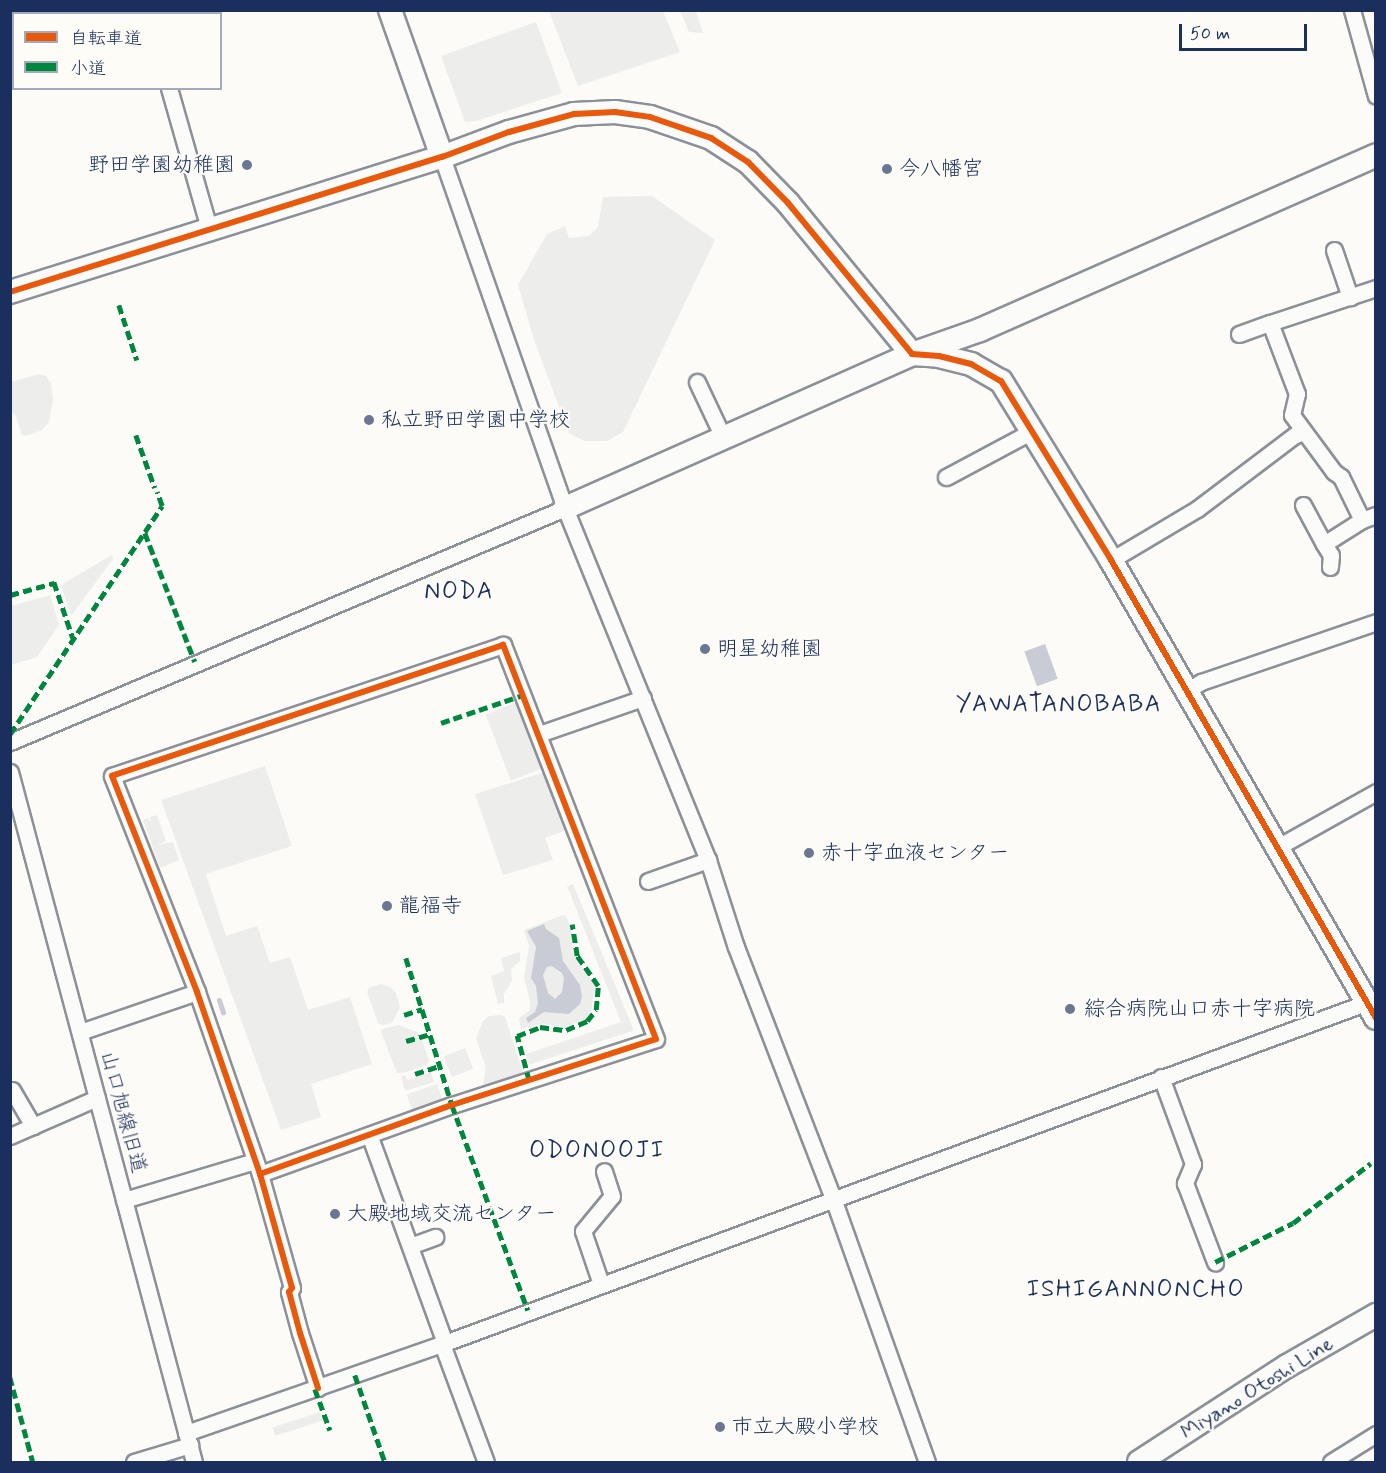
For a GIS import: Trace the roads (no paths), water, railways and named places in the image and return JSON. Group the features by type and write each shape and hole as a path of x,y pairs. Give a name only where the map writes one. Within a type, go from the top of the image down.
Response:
{"street":[{"path":"390,10 565,508 708,860 736,947 834,1201 927,1462"},
{"path":"1352,10 1376,96"},
{"path":"170,90 209,228"},
{"path":"10,292 442,157 510,132 574,114 615,112 650,117 711,138 748,162 788,203 912,354 939,356 971,364 1000,381 1111,560 1276,848 1372,1007 1161,1077 834,1201 318,1388 134,1462"},
{"path":"10,742 565,508 912,354 980,330 1376,155"},
{"path":"1334,250 1350,297"},
{"path":"1239,334 1376,288"},
{"path":"1270,323 1297,394 1292,415 1369,517 1324,544"},
{"path":"697,382 723,437"},
{"path":"946,477 1032,431"},
{"path":"1111,560 1197,509 1296,435 1304,432"},
{"path":"1303,506 1331,555 1330,567"},
{"path":"1187,691 1201,682 1376,622"},
{"path":"124,1200 258,1167 370,1137 452,1106 656,1039 540,734 503,645 112,776 197,992 258,1167 292,1288 289,1292 300,1333 318,1388"},
{"path":"540,734 643,698"},
{"name":"山口旭線旧道","path":"10,772 194,1462"},
{"path":"1276,848 1376,792"},
{"path":"648,881 708,860"},
{"path":"80,1032 197,992"},
{"path":"1161,1077 1192,1164 1185,1183 1215,1262"},
{"path":"12,1090 33,1126"},
{"path":"10,1136 97,1098"},
{"path":"370,1137 486,1462"},
{"path":"601,1284 583,1231 612,1196 604,1172"},
{"path":"410,1246 435,1237"},
{"name":"Miyano Otoshi Line","path":"1139,1462 1287,1366 1376,1314"},
{"path":"1331,1462 1376,1434"}],"waterway":[{"path":"219,1000 223,1012"}],"place":[{"name":"野田学園幼稚園","path":"247,165"},
{"name":"今八幡宮","path":"887,169"},
{"name":"私立野田学園中学校","path":"369,420"},
{"name":"明星幼稚園","path":"705,649"},
{"name":"赤十字血液センター","path":"809,853"},
{"name":"龍福寺","path":"387,906"},
{"name":"綜合病院山口赤十字病院","path":"1070,1009"},
{"name":"大殿地域交流センター","path":"335,1214"},
{"name":"市立大殿小学校","path":"720,1427"}],"district":[{"name":"NODA","path":"459,592"},
{"name":"YAWATANOBABA","path":"1059,705"},
{"name":"ODONOOJI","path":"597,1151"},
{"name":"ISHIGANNONCHO","path":"1136,1290"}]}
